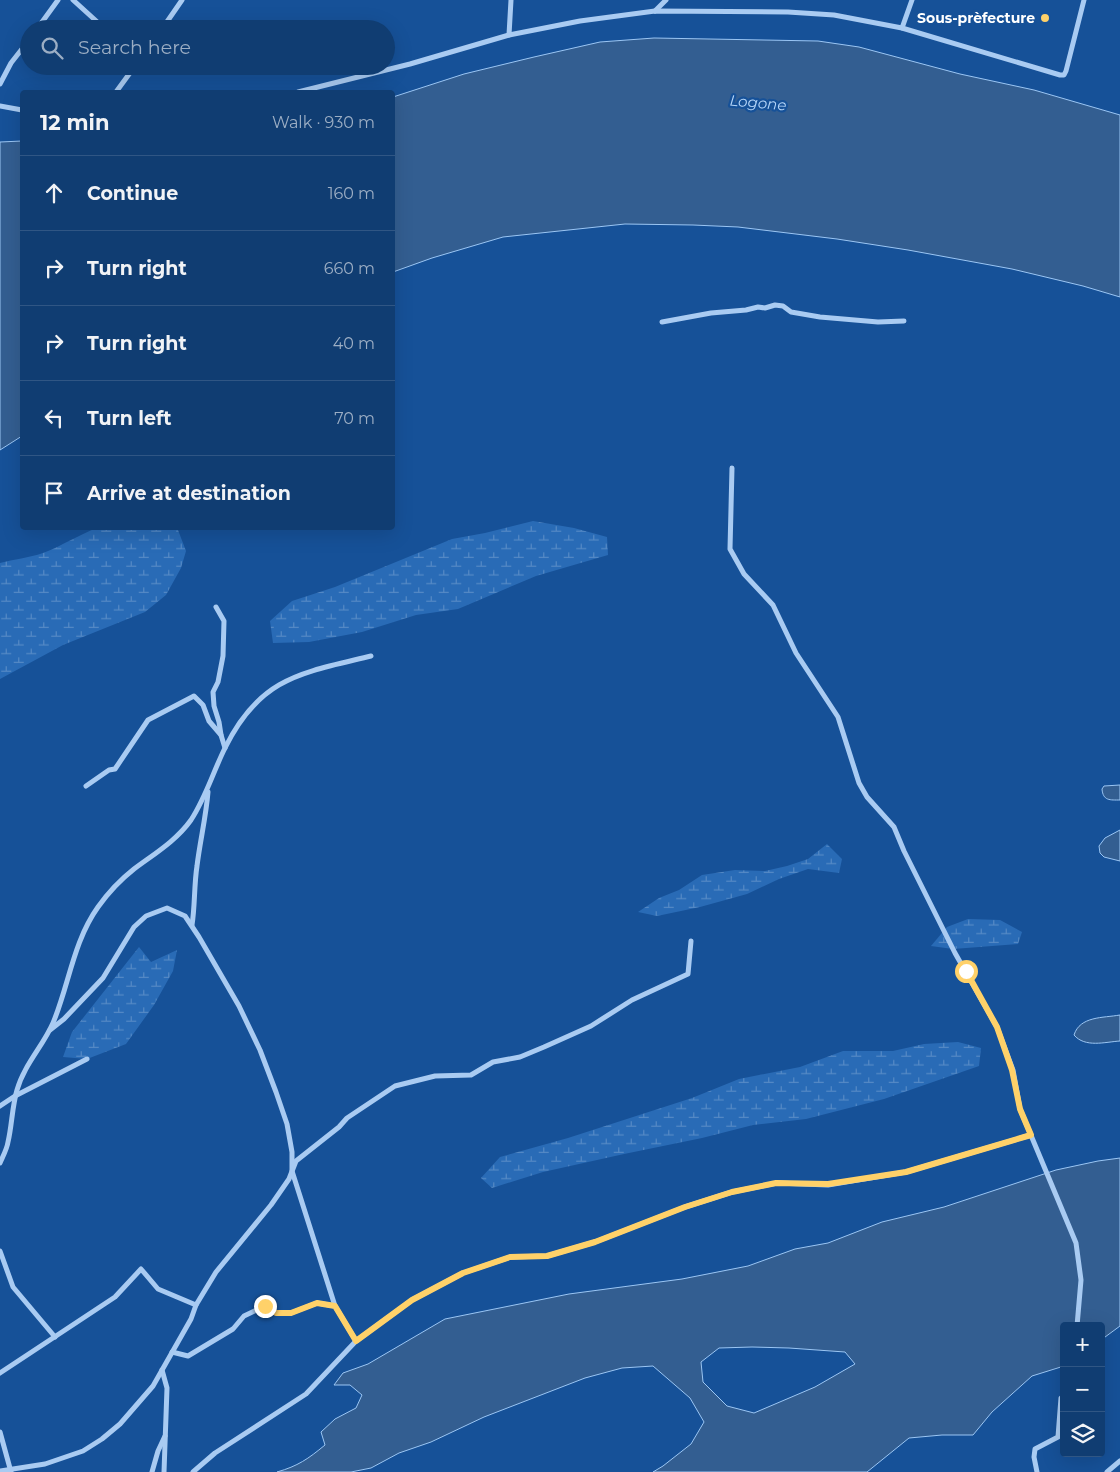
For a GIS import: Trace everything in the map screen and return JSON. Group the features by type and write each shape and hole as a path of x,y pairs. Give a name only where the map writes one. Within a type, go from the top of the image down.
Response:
{"street":[{"path":"44,20 58,0"},
{"path":"73,0 95,20"},
{"path":"168,20 182,0"},
{"path":"509,35 511,0"},
{"path":"655,12 666,0"},
{"path":"902,28 912,0"},
{"path":"395,68 509,35 580,21 655,12 798,12 834,15 902,28 1064,75 1084,0"},
{"path":"0,84 11,63 20,52"},
{"path":"117,90 128,75"},
{"path":"306,90 366,75"},
{"path":"0,106 20,110"},
{"path":"662,322 711,313 758,307 766,308 775,305 783,306 791,312 829,318 878,322 904,320"},
{"path":"732,468 730,549 744,574 773,605 796,653 838,717 859,783 867,797 894,827 955,953 997,1027 1012,1070 1020,1109 1076,1243 1081,1280 1077,1322"},
{"path":"216,607 224,621 223,656 218,682 213,692 214,706 225,748"},
{"path":"0,1163 8,1144 15,1096 22,1077 50,1030 80,940 97,908 120,881 176,837 190,822 209,786 225,748 251,707 275,686 303,672 371,656"},
{"path":"86,786 115,768 148,720 194,696 203,705 209,721 221,735"},
{"path":"192,925 197,865 207,810 209,786"},
{"path":"50,1030 64,1020 103,978 134,927 146,916 167,908 185,916 239,1006 260,1050 287,1124 292,1152 292,1171 335,1306 356,1341"},
{"path":"0,1471 45,1464 83,1451 120,1424 153,1386 191,1318 196,1305 216,1272 271,1205 289,1179 296,1161 339,1127 347,1118 394,1086 435,1076 471,1075 493,1062 520,1057 591,1026 632,1000 688,974 691,941"},
{"path":"0,1106 15,1096 88,1060"},
{"path":"193,1472 215,1453 306,1394 356,1341 421,1296 463,1273 510,1257 547,1256 595,1242 685,1207 732,1192 776,1183 828,1184 906,1172 1031,1135"},
{"path":"0,1251 13,1287 56,1337"},
{"path":"0,1373 115,1297 141,1269 158,1290 196,1305"},
{"path":"172,1352 188,1356 233,1329 244,1316 265,1306 276,1313 291,1313 317,1303 335,1306"},
{"path":"162,1370 167,1388 164,1472"},
{"path":"1037,1472 1034,1457 1035,1450 1058,1437 1060,1411"},
{"path":"0,1432 11,1470"},
{"path":"152,1472 166,1433"},
{"path":"1107,1472 1120,1461"}],"green space":[{"path":"533,521 574,528 607,537 608,555 536,576 458,609 416,615 362,632 309,642 273,643 270,621 292,601 335,587 452,539"},
{"path":"92,530 178,530 186,551 181,568 166,595 145,612 63,645 0,679 0,563 43,553"},
{"path":"827,844 842,859 839,873 808,869 779,879 747,894 700,907 657,916 638,912 659,898 679,890 702,875 735,870 765,871 787,866 808,859"},
{"path":"968,919 1000,920 1022,932 1018,944 953,949 931,946 947,927"},
{"path":"139,947 151,962 177,950 173,971 154,1005 126,1044 87,1059 63,1057 72,1032"},
{"path":"958,1042 981,1048 979,1066 884,1099 806,1119 753,1125 702,1138 543,1172 492,1188 481,1178 500,1157 568,1138 692,1098 739,1079 800,1067 843,1051 893,1051 924,1044"}],"water":[{"name":"Logone","path":"654,38 818,41 859,47 960,74 1034,90 1120,115 1120,297 1012,269 908,250 738,227 693,225 625,224 503,237 395,271 395,96 464,74 600,42"},
{"path":"20,141 20,437 0,450 0,142"},
{"path":"1120,785 1120,800 1105,798 1102,789 1104,786"},
{"path":"1120,830 1120,861 1104,857 1100,853 1099,846 1105,838"},
{"path":"1120,1015 1120,1041 1089,1043 1074,1035 1081,1024 1087,1021"},
{"path":"1120,1158 1120,1326 1105,1337 1105,1322 1060,1322 1060,1367 1032,1376 992,1412 973,1435 909,1438 867,1472 653,1472 691,1444 704,1422 690,1398 653,1366 622,1368 585,1378 484,1417 431,1442 399,1453 371,1468 351,1472 277,1472 297,1465 319,1450 325,1445 321,1432 335,1419 356,1408 362,1395 350,1385 334,1385 343,1373 368,1364 445,1319 569,1294 682,1279 748,1266 795,1249 828,1243 882,1222 944,1207 1056,1170","holes":["719,1348 789,1348 845,1352 855,1364 815,1387 754,1413 727,1406 703,1382 701,1362"]}],"place":[{"name":"Sous-prèfecture","path":"1045,18"}],"route":[{"path":"265,1306 276,1313 291,1313 317,1303 335,1306 356,1341 412,1300 463,1273 510,1257 547,1256 595,1242 685,1207 732,1192 776,1183 828,1184 906,1172 1031,1135 1020,1109 1012,1070 997,1027 966,971"}]}
